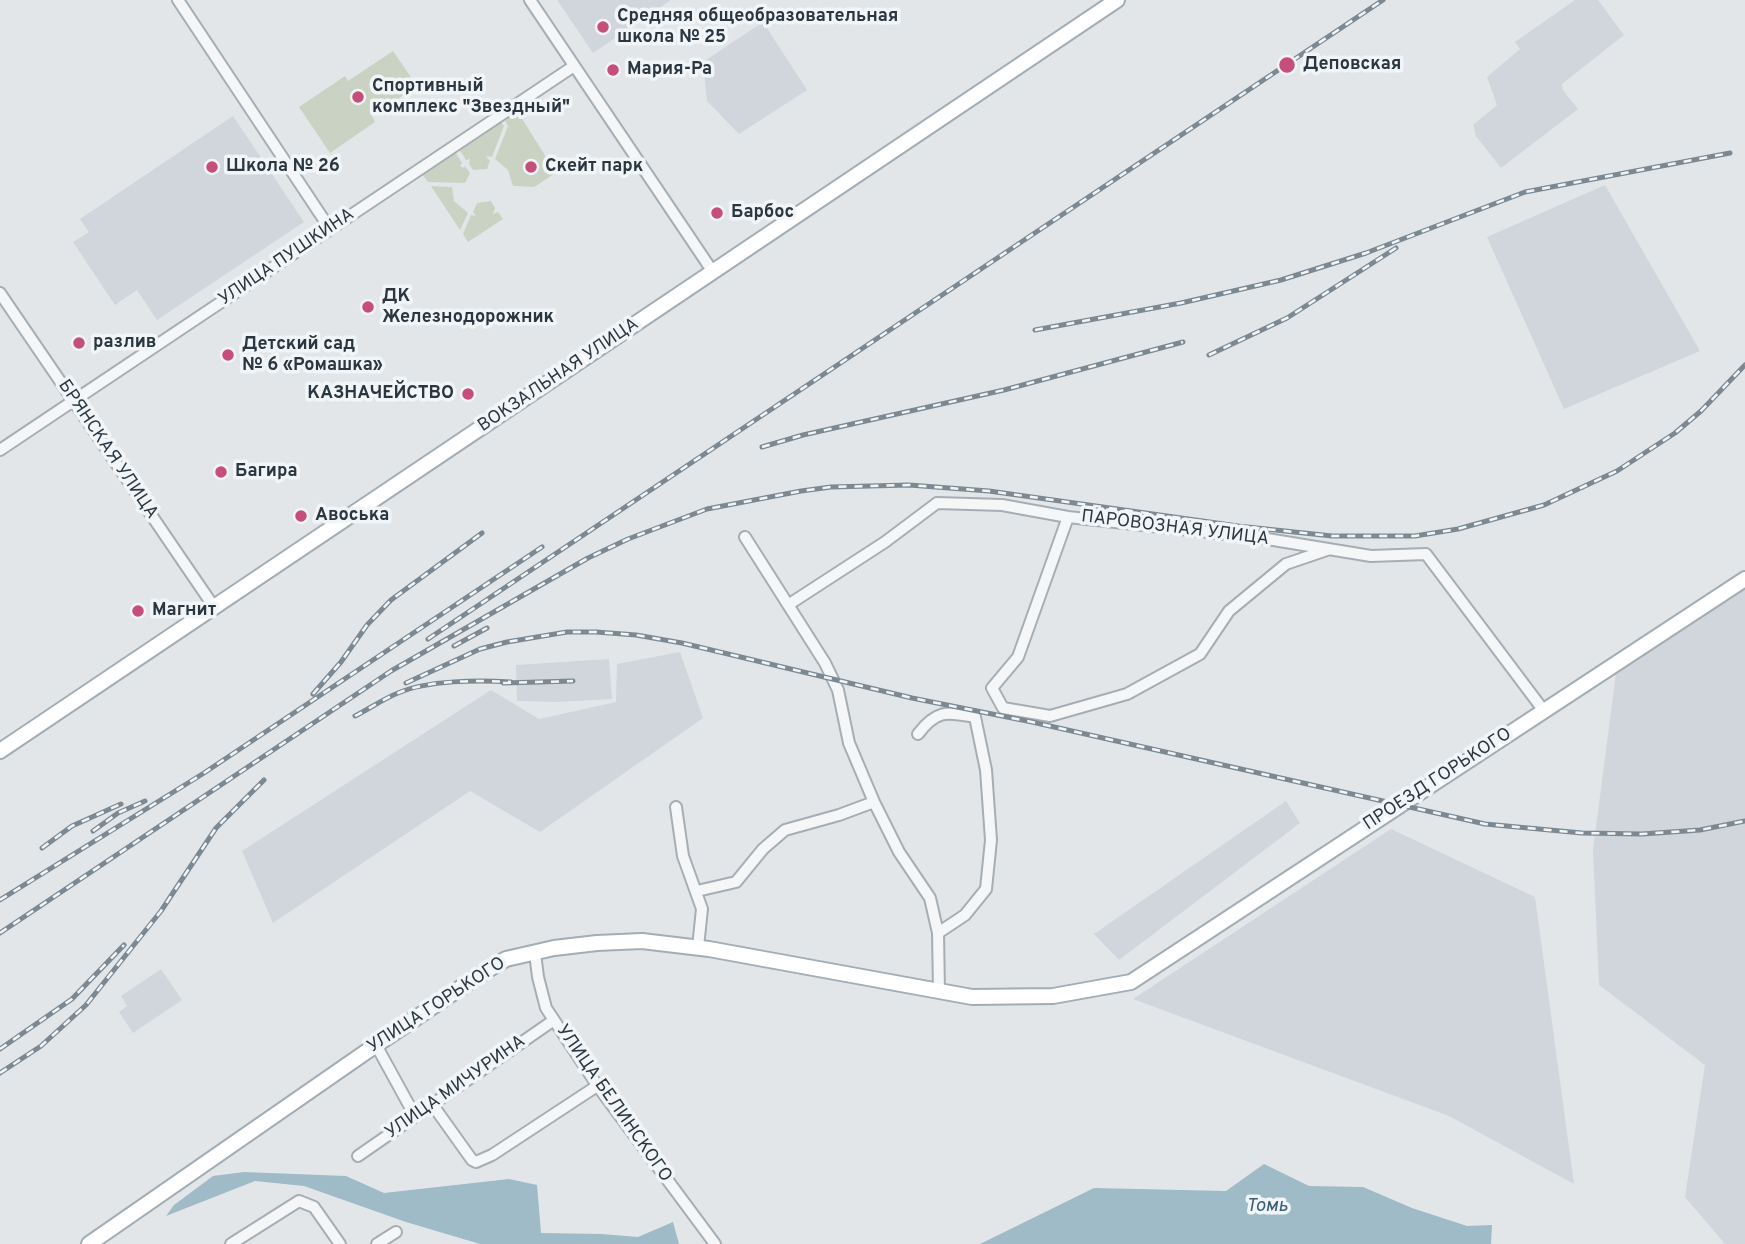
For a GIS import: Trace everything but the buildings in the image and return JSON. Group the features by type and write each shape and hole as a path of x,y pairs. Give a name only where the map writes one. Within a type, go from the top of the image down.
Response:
{"main road":[{"name":"ВОКЗАЛЬНАЯ УЛИЦА","path":"0,751 1117,0"},
{"name":"ПРОЕЗД ГОРЬКОГО","path":"1131,982 1745,579"},
{"name":"УЛИЦА ГОРЬКОГО","path":"89,1244 376,1045 506,959 597,943 642,941 698,947 972,997 1053,996 1131,982"}],"street":[{"path":"178,0 330,229"},
{"path":"530,0 713,272"},
{"name":"УЛИЦА ПУШКИНА","path":"0,450 574,66"},
{"name":"БРЯНСКАЯ УЛИЦА","path":"0,293 214,607"},
{"path":"788,605 885,542 937,503 1002,506 1068,517"},
{"name":"ПАРОВОЗНАЯ УЛИЦА","path":"1330,549 1286,564 1229,611 1200,654 1127,694 1050,716 1003,708 992,688 1018,657 1068,517 1255,537 1330,549 1371,556 1426,554 1541,707 1542,712"},
{"path":"745,537 825,663 838,690 849,743 874,802 899,852 930,898 938,933 939,991"},
{"path":"918,734 929,720 947,712 975,718 986,769 991,840 986,889 965,915 938,933"},
{"path":"697,891 736,882 763,849 785,830 874,802"},
{"path":"676,807 683,856 702,909 698,947"},
{"name":"УЛИЦА БЕЛИНСКОГО","path":"535,953 546,1008 597,1086 715,1244"},
{"name":"УЛИЦА МИЧУРИНА","path":"358,1156 554,1020"},
{"path":"376,1045 415,1115"},
{"path":"432,1104 476,1162 492,1155 597,1086"},
{"path":"231,1244 299,1201 314,1207 340,1244"},
{"path":"377,1244 396,1232"}],"shaded area":[{"name":"Средняя общеобразовательная школа № 25","path":"557,0 671,0 593,53"},
{"path":"1575,0 1598,0 1624,35 1562,84 1563,90 1578,109 1501,168 1476,136 1473,125 1497,105 1487,77 1520,49 1515,42"},
{"path":"763,22 807,90 739,134 707,101 703,62"},
{"name":"Школа № 26","path":"233,116 304,222 157,320 137,290 115,305 73,242 89,232 80,219"},
{"path":"1605,185 1700,351 1564,409 1487,237"},
{"path":"1745,589 1745,1244 1725,1244 1685,1197 1705,1065 1599,985 1593,850 1616,673"},
{"path":"680,652 703,718 540,832 470,791 273,923 242,851 491,690 539,719 616,702 617,664"},
{"path":"609,659 612,699 517,701 516,665"},
{"path":"1286,801 1300,823 1119,960 1094,934"},
{"path":"1391,829 1535,897 1574,1184 1449,1116 1133,999"},
{"path":"161,969 182,1000 133,1033 119,1012 127,1006 121,996"}],"green space":[{"name":"Спортивный комплекс \"Звездный\"","path":"393,51 417,86 372,116 375,122 330,153 299,107 345,76 348,81"},
{"path":"516,109 556,173 534,187 513,186 508,170 495,159 508,126 504,118"},
{"path":"500,121 504,126 492,157 486,156 490,161 487,169 473,170 469,164 470,159 466,160 459,149"},
{"path":"455,152 462,163 460,166 465,166 470,173 465,183 428,182 422,174"},
{"path":"431,186 452,187 454,201 468,213 460,230"},
{"path":"491,201 495,208 493,214 498,212 503,219 468,242 463,234 471,215 476,216 473,212 477,203"}],"water":[{"name":"Томь","path":"1264,1164 1309,1186 1363,1187 1412,1208 1467,1226 1492,1225 1491,1244 980,1244 1094,1188 1226,1191"},
{"path":"244,1172 346,1176 384,1193 509,1179 537,1185 541,1233 638,1237 673,1222 679,1244 480,1244 406,1222 304,1186 255,1181 166,1216 174,1205 213,1176"}],"railway":[{"path":"428,639 1383,0"},
{"path":"1035,330 1181,303 1281,280 1366,253 1525,192 1730,153"},
{"path":"1209,355 1287,318 1396,248"},
{"path":"762,447 803,435 1004,390 1183,342"},
{"path":"0,933 391,671 588,558 628,539 707,509 831,487 909,485 989,491 1238,526 1332,536 1415,536 1458,529 1544,505 1617,471 1675,433 1701,411 1745,365"},
{"path":"313,694 341,662 367,625 391,600 482,533"},
{"path":"0,900 204,773 542,547"},
{"path":"454,646 487,628"},
{"path":"406,683 480,649 507,642 567,632 636,635 682,643 912,698 1032,722 1485,824 1582,833 1642,834 1700,830 1745,821"},
{"path":"503,683 573,681"},
{"path":"355,716 392,695 410,689 439,683 511,682"},
{"path":"0,1073 41,1046 86,1005 161,911 216,828 264,780"},
{"path":"93,831 118,813 145,801"},
{"path":"42,848 72,826 121,804"},
{"path":"0,1049 72,999 124,945"}],"place":[{"name":"Средняя общеобразовательная школа № 25","path":"603,27"},
{"name":"Деповская","path":"1287,65"},
{"name":"Мария-Ра","path":"613,70"},
{"name":"Спортивный комплекс \"Звездный\"","path":"358,97"},
{"name":"Школа № 26","path":"212,167"},
{"name":"Скейт парк","path":"531,167"},
{"name":"Барбос","path":"717,213"},
{"name":"ДК Железнодорожник","path":"368,307"},
{"name":"разлив","path":"79,343"},
{"name":"Детский сад № 6 «Ромашка»","path":"228,355"},
{"name":"КАЗНАЧЕЙСТВО","path":"468,394"},
{"name":"Багира","path":"221,472"},
{"name":"Авоська","path":"301,516"},
{"name":"Магнит","path":"138,611"}]}
